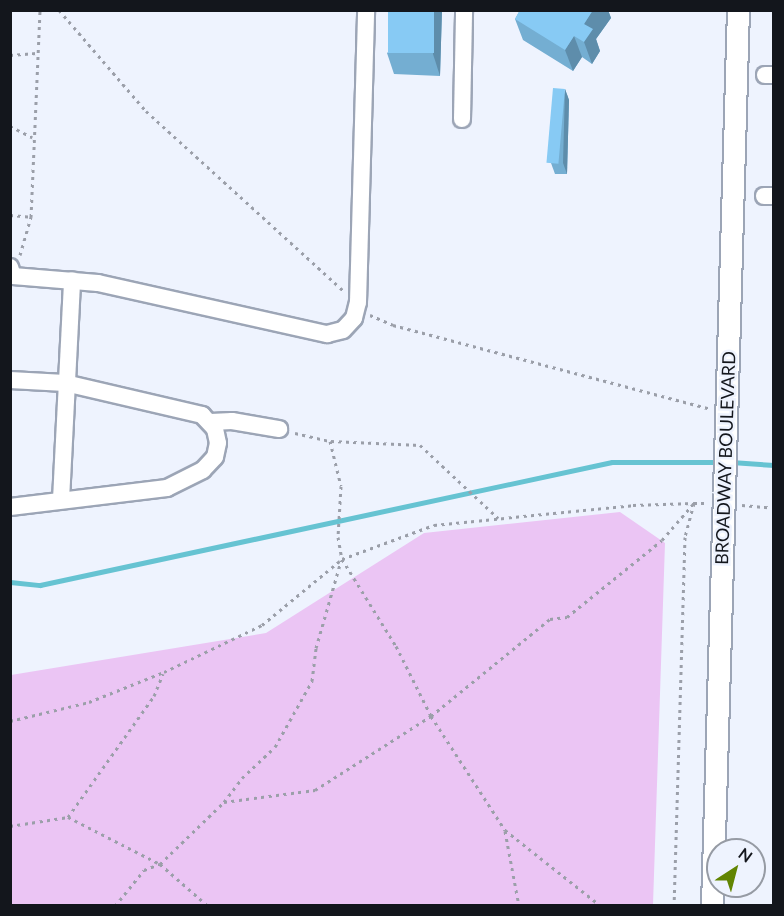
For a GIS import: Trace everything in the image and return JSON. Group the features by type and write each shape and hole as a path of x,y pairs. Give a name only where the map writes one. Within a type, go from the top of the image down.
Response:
{"main road":[{"name":"BROADWAY BOULEVARD","path":"712,906 729,502 726,422 738,10"}],"street":[{"path":"12,271 72,280 327,334 350,324 358,302 366,10"},
{"path":"462,119 464,10"},
{"path":"61,500 65,383 72,280"},
{"path":"10,380 65,383 201,415 211,422 218,436 215,457 181,483 167,488 10,507"},
{"path":"211,422 232,421 279,429"}],"path":[{"path":"12,271 31,217 35,161 32,137 40,10"},
{"path":"10,55 37,53"},
{"path":"10,126 32,137"},
{"path":"10,215 31,217"},
{"path":"279,429 330,441 420,445 498,518"},
{"path":"330,441 341,486 338,537 342,559 396,646 431,716 506,831 602,906"},
{"path":"10,721 89,702 164,672 262,625 342,559 434,525 694,503 729,502 774,508"},
{"path":"224,802 315,790 431,716 550,619 567,616 662,540 694,503"},
{"path":"674,906 685,537 694,503"},
{"path":"115,906 144,870 160,864 224,802 275,747 312,681 316,648 342,559"},
{"path":"68,817 154,696 164,672"},
{"path":"10,826 68,817 160,864 208,906"},
{"path":"506,831 519,906"}],"shaded area":[{"path":"620,512 665,543 653,905 11,905 11,675 266,633 424,533"}],"building":[{"path":"388,10 434,10 434,53 388,53"},
{"path":"520,10 593,10 584,24 593,29 584,42 574,36 565,50 515,19"},
{"path":"553,88 565,89 558,164 546,163"}],"waterway":[{"path":"10,582 40,585 612,462 722,462"},
{"path":"731,462 774,465"}]}
